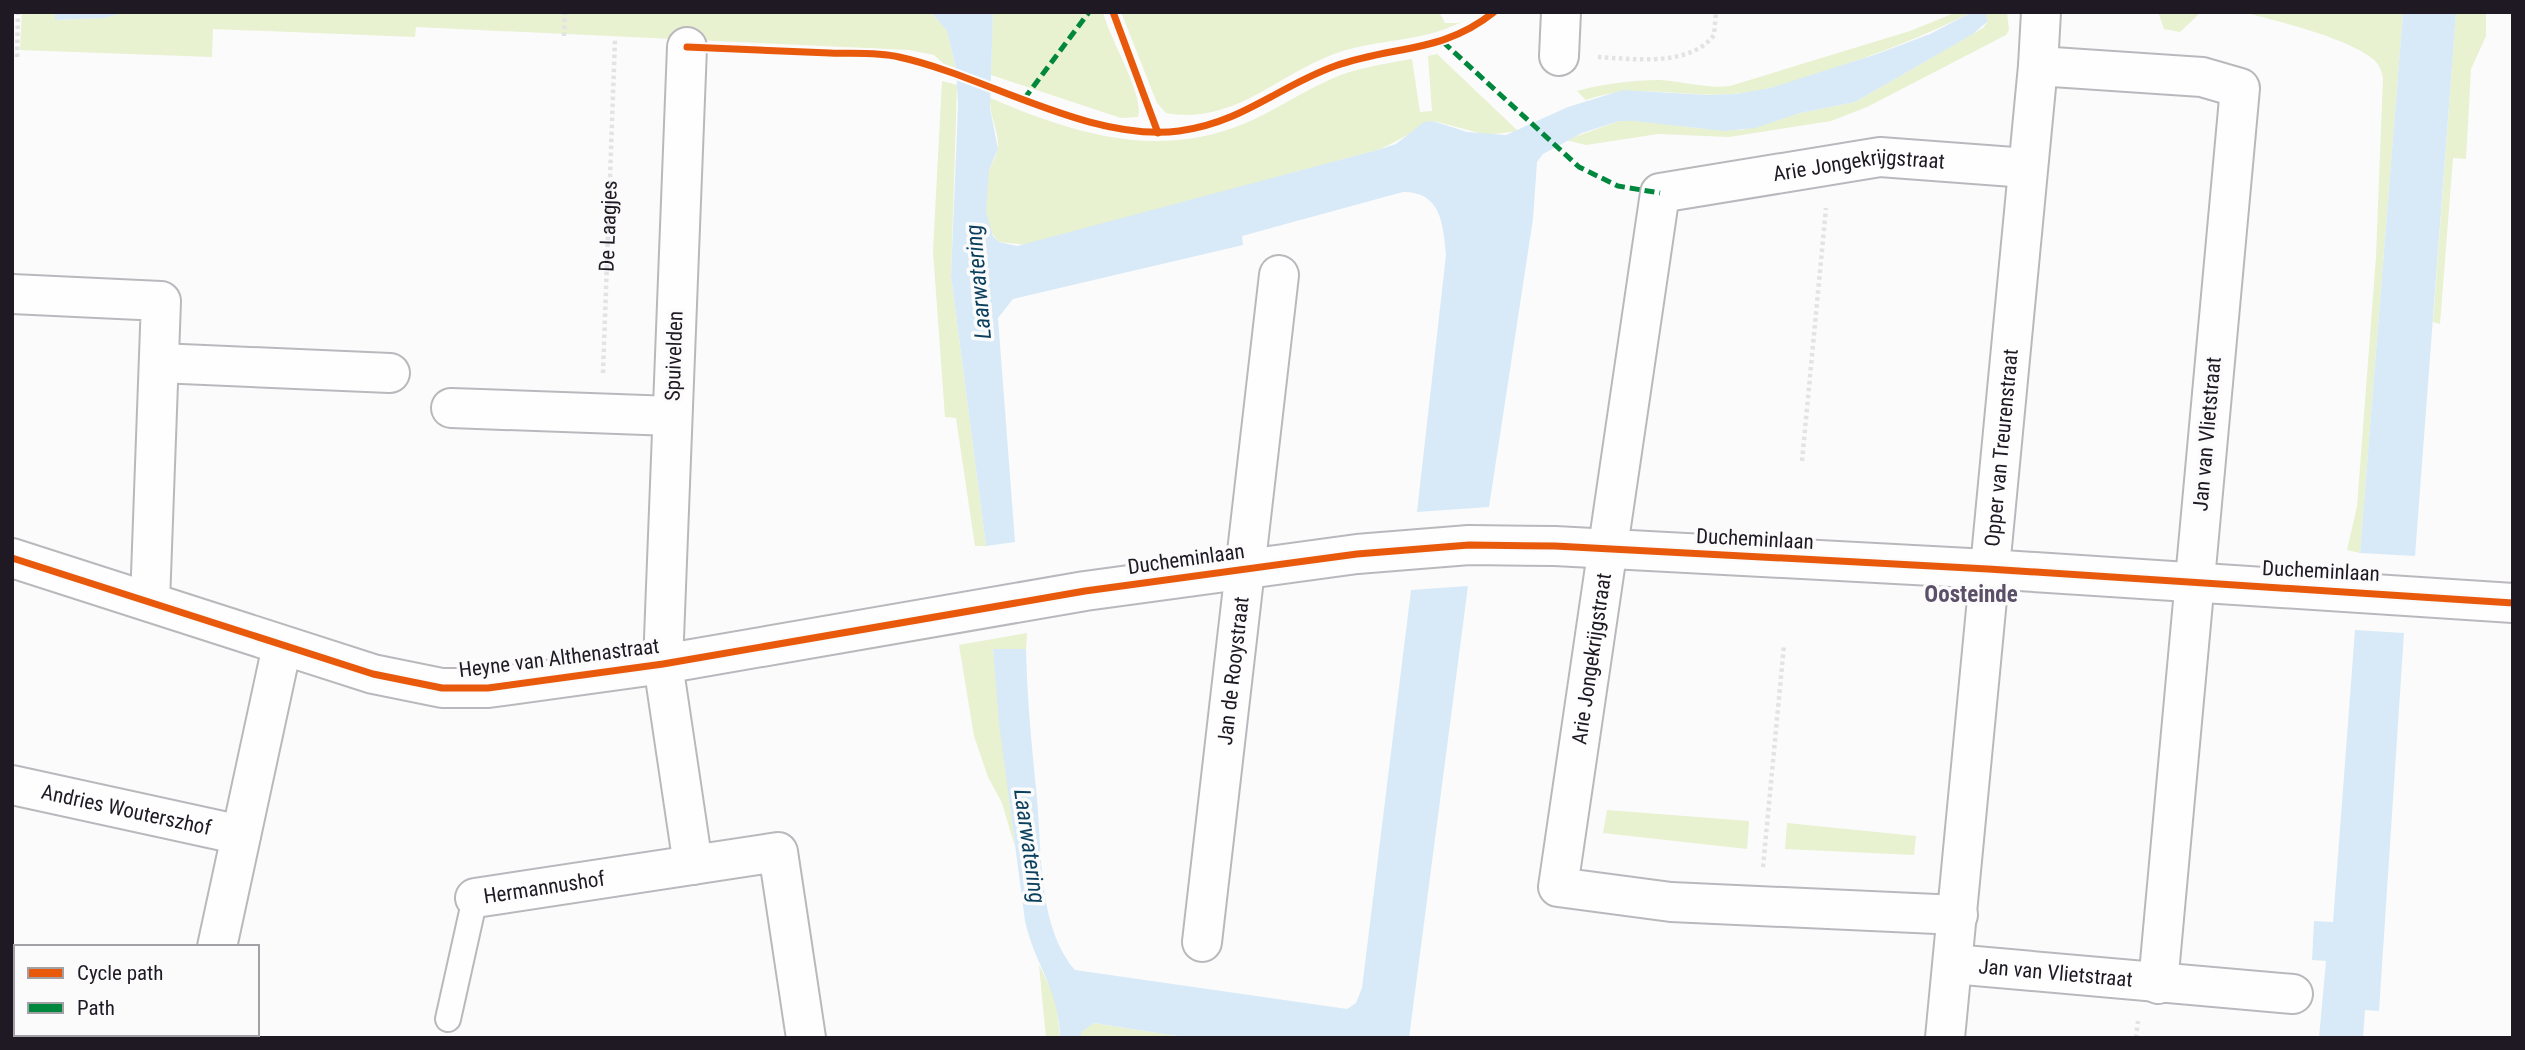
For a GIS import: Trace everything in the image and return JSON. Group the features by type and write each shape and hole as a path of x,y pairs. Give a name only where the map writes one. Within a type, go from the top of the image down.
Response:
{"street":[{"path":"1559,56 1561,12"},
{"name":"Opper van Treurenstraat","path":"1945,1038 2038,66 2040,12"},
{"name":"Spuivelden","path":"663,664 687,47"},
{"name":"Jan van Vlietstraat","path":"2038,66 2202,78 2240,88 2158,984"},
{"name":"Arie Jongekrijgstraat","path":"1958,915 1641,900 1558,887 1660,193 1831,164 1901,157 2027,168"},
{"name":"Jan de Rooystraat","path":"1202,942 1279,275"},
{"path":"12,294 161,301 150,602"},
{"path":"159,363 390,373"},
{"path":"451,408 672,416"},
{"name":"Ducheminlaan","path":"998,606 1245,569 1400,549 1469,545 1606,549 1988,569 2513,603"},
{"name":"Heyne van Althenastraat","path":"12,558 373,674 442,688 488,688 663,664 998,606"},
{"name":"Andries Wouterszhof","path":"217,945 282,646"},
{"path":"663,664 693,865"},
{"name":"Andries Wouterszhof","path":"12,785 241,835"},
{"name":"Hermannushof","path":"475,898 778,852 806,1038"},
{"name":"Jan van Vlietstraat","path":"1953,964 2293,994"}],"lane":[{"name":"Hermannushof","path":"448,1019 475,898"}],"path":[{"path":"17,57 18,12"},
{"path":"564,36 565,12"},
{"path":"1559,56 1653,60 1699,49 1714,35 1716,12"},
{"path":"1802,461 1831,164"},
{"path":"1759,906 1784,645"}],"green space":[{"path":"22,12 55,12 56,20 105,18 125,12 931,12 947,31 956,68 944,64 934,55 909,50 416,27 415,37 213,29 212,57 20,50"},
{"path":"993,12 1103,12 1132,81 1139,108 1138,117 1121,118 991,75"},
{"path":"1121,12 1439,12 1445,23 1466,20 1450,27 1420,36 1346,50 1301,69 1238,104 1192,115 1166,113 1157,103"},
{"path":"1957,12 1972,12 1935,30 1842,66 1756,91 1715,95 1641,91 1586,100 1577,91 1649,80 1730,86 1910,31"},
{"path":"1985,12 2007,12 2009,30 2006,35 1867,107 1831,121 1729,137 1658,134 1586,145 1566,140 1619,121 1655,121 1695,128 1742,130 1800,113 1855,102 1983,28 1988,21"},
{"path":"2158,12 2201,12 2180,32 2164,29"},
{"path":"2243,12 2403,12 2360,553 2347,550 2357,507 2376,257 2383,78 2375,61 2362,51 2311,31"},
{"path":"2456,12 2486,12 2486,36 2471,69 2466,159 2453,158 2440,324 2433,322"},
{"path":"1437,54 1518,131 1487,135 1434,121 1381,149 1027,245 999,242 989,227 985,207 987,177 998,147 990,98 1083,131 1147,141 1179,140 1211,135 1243,124 1349,72 1412,59 1420,112 1432,111 1428,56"},
{"path":"942,81 957,85 951,276 986,546 975,546 956,418 945,417 933,251"},
{"path":"1027,633 1026,649 993,650 1015,847 1002,803 988,777 974,736 959,645"},
{"path":"1607,810 1749,821 1747,849 1603,833"},
{"path":"1787,823 1916,836 1914,855 1785,849"},
{"path":"1039,965 1056,1000 1060,1038 1046,1038"},
{"path":"1093,1023 1190,1038 1082,1038 1081,1032"}],"water":[{"path":"55,12 125,12 105,18 55,20"},
{"name":"Laarwatering","path":"931,12 993,12 990,108 998,149 989,170 986,212 993,236 999,242 1017,246 1381,149 1396,144 1424,122 1433,121 1467,132 1506,135 1568,107 1623,90 1707,95 1736,94 1770,88 1877,54 1930,34 1972,12 1985,12 1988,21 1973,34 1855,102 1800,113 1755,128 1724,131 1619,121 1582,133 1543,154 1537,162 1533,219 1489,507 1417,512 1446,255 1438,211 1433,203 1416,193 1403,192 1242,236 1243,245 1013,299 998,318 1015,542 986,546 951,276 958,105 956,68 947,31"},
{"path":"2403,12 2456,13 2415,556 2360,553"},
{"name":"Laarwatering","path":"1468,586 1409,1038 1190,1038 1094,1023 1081,1032 1082,1038 1060,1038 1056,1005 1025,921 999,723 993,649 1026,649 1044,888 1054,933 1075,970 1347,1009 1356,1003 1362,988 1411,590"},
{"path":"2355,630 2404,633 2379,1011 2365,1010 2363,1038 2319,1038 2326,961 2312,960 2314,921 2333,922"}],"marked path":[{"path":"1024,99 1089,12"},
{"path":"1443,42 1579,167 1618,186 1660,193"}],"cycle path":[{"path":"1113,12 1158,133"},
{"path":"687,47 891,55 932,66 1038,105 1110,127 1145,132 1179,131 1222,120 1335,66 1417,47 1455,35 1475,26 1494,12"},
{"path":"12,558 373,674 442,688 488,688 663,664 1085,591 1357,554 1469,545 1555,546 1988,569 2513,603"}],"district":[{"name":"Oosteinde","path":"1971,594"}]}
